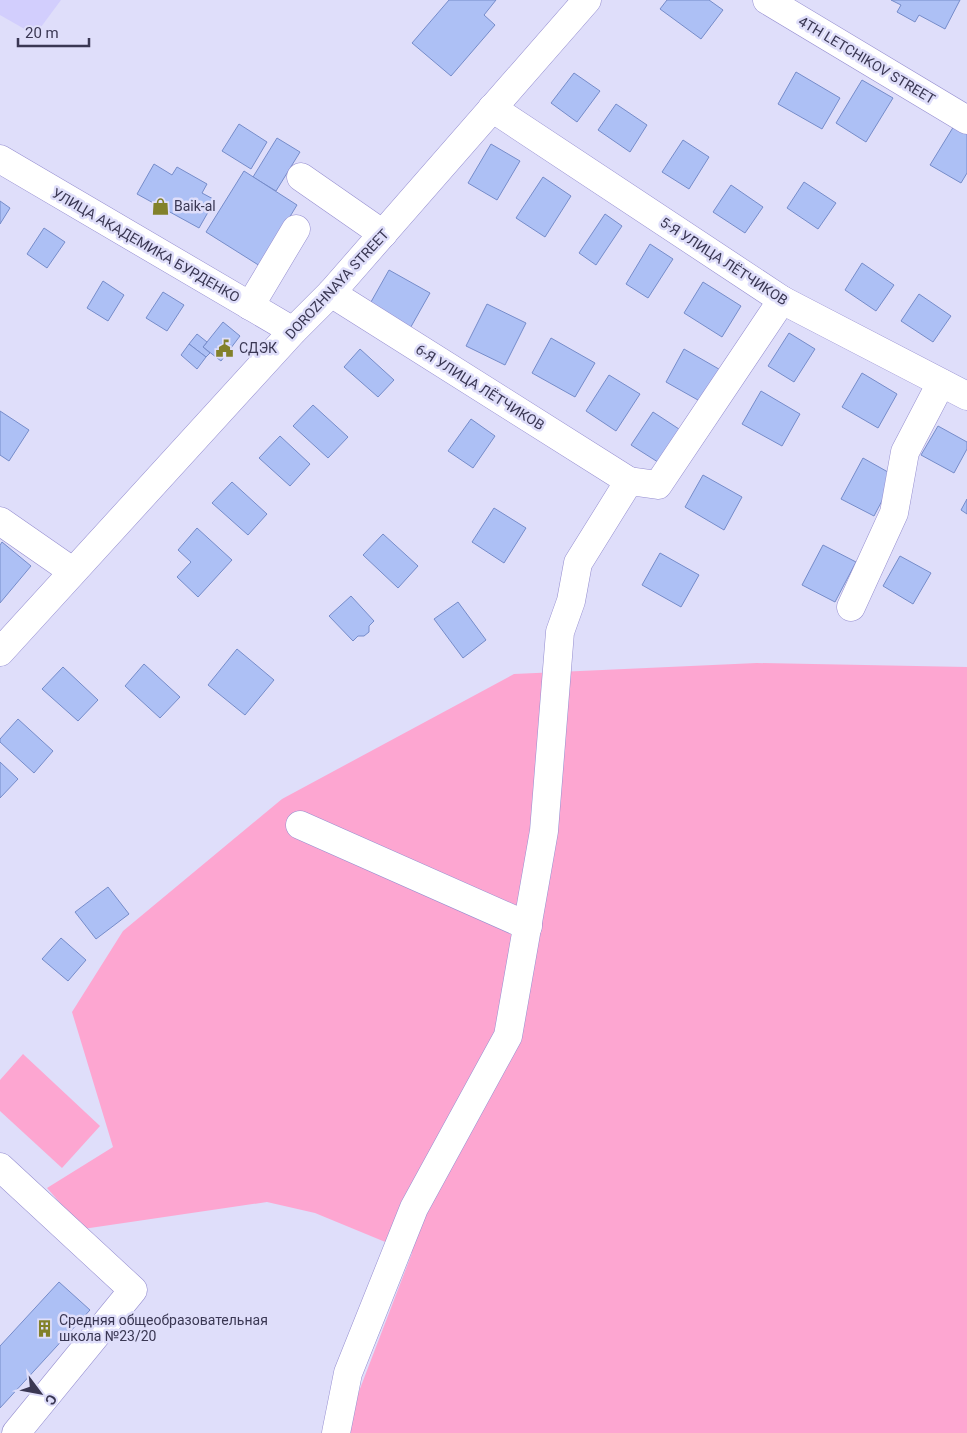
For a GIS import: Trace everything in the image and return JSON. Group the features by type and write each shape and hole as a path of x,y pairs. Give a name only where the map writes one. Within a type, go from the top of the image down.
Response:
{"street":[{"name":"DOROZHNAYA STREET","path":"0,652 293,331 331,293 587,0"},
{"name":"4TH LETCHIKOV STREET","path":"767,0 967,120"},
{"name":"5-Я УЛИЦА ЛЁТЧИКОВ","path":"492,108 782,300 967,396"},
{"name":"УЛИЦА АКАДЕМИКА БУРДЕНКО","path":"0,159 293,331"},
{"path":"301,177 383,234"},
{"path":"250,306 296,229"},
{"name":"6-Я УЛИЦА ЛЁТЧИКОВ","path":"331,293 629,481"},
{"path":"336,1433 348,1373 414,1208 508,1036 544,831 560,632 571,601 578,563 629,481 658,484 782,300"},
{"path":"851,606 894,513 904,452 941,383"},
{"path":"0,521 72,571"},
{"path":"300,825 528,926"},
{"path":"0,1167 133,1290 16,1433"}],"shaded area":[{"path":"0,0 61,0 35,35 0,15"},
{"path":"757,663 967,667 967,1433 343,1433 412,1253 315,1213 267,1202 83,1229 47,1188 113,1147 72,1012 123,931 282,799 514,674"},
{"path":"23,1054 100,1126 62,1168 0,1111 0,1080"}],"building":[{"path":"449,0 496,0 484,15 495,25 451,76 412,43"},
{"path":"667,0 709,0 723,10 701,39 660,9"},
{"path":"891,0 960,0 945,29 919,15 915,22 897,12 901,5"},
{"path":"796,72 840,98 822,129 778,104"},
{"path":"574,73 600,91 577,122 551,103"},
{"path":"862,80 893,98 866,142 836,123"},
{"path":"616,104 647,125 630,152 598,130"},
{"path":"957,121 967,127 967,173 961,183 930,165"},
{"path":"239,124 267,142 251,169 222,151"},
{"path":"277,138 300,152 276,191 253,177"},
{"path":"683,140 709,157 689,189 662,172"},
{"path":"491,144 520,161 497,200 468,183"},
{"path":"154,164 172,175 177,167 207,184 202,193 215,200 199,228 137,194"},
{"path":"244,171 297,205 260,266 206,232"},
{"path":"543,177 571,196 545,237 516,218"},
{"path":"804,182 836,203 818,229 787,208"},
{"path":"731,185 763,207 745,233 713,212"},
{"path":"0,201 10,208 0,224"},
{"path":"605,214 622,226 596,265 579,253"},
{"path":"44,228 65,242 47,268 27,254"},
{"path":"650,244 673,259 648,298 626,284"},
{"path":"862,263 894,285 876,311 845,290"},
{"path":"389,270 430,293 408,332 367,309"},
{"path":"103,281 124,295 108,321 87,308"},
{"path":"703,282 741,306 722,337 684,313"},
{"path":"163,292 184,305 167,331 146,318"},
{"path":"919,294 951,316 933,342 901,321"},
{"path":"487,304 526,323 505,365 466,346"},
{"path":"223,322 240,336 221,361 203,347"},
{"path":"789,333 815,349 794,382 768,366"},
{"path":"197,334 207,342 203,347 210,353 206,357 189,344"},
{"path":"551,338 595,363 575,397 532,373"},
{"path":"189,344 206,357 197,369 181,355"},
{"path":"360,349 394,380 378,397 344,367"},
{"path":"684,349 724,372 705,404 666,382"},
{"path":"862,373 897,394 878,428 842,407"},
{"path":"609,375 640,394 616,431 586,411"},
{"path":"761,391 800,414 782,446 742,424"},
{"path":"313,405 348,437 328,458 293,426"},
{"path":"0,411 29,430 9,461 0,455"},
{"path":"653,412 682,431 661,464 631,445"},
{"path":"471,419 495,436 473,468 448,451"},
{"path":"938,426 967,442 967,449 954,473 921,455"},
{"path":"280,436 310,464 290,486 259,458"},
{"path":"863,458 895,476 874,516 841,499"},
{"path":"703,475 742,497 724,530 685,507"},
{"path":"232,482 267,514 248,535 212,503"},
{"path":"967,499 967,514 961,510"},
{"path":"494,508 526,528 504,563 472,542"},
{"path":"197,528 232,560 198,597 177,577 191,562 178,550"},
{"path":"383,534 418,566 398,588 363,555"},
{"path":"2,542 31,566 0,603 0,545"},
{"path":"823,545 856,562 835,602 802,585"},
{"path":"660,553 699,575 681,607 642,585"},
{"path":"900,556 931,573 913,604 883,586"},
{"path":"351,596 374,621 369,626 369,632 364,636 358,636 353,641 329,616"},
{"path":"458,602 486,640 463,658 434,619"},
{"path":"237,649 274,680 245,715 208,685"},
{"path":"144,664 180,697 160,718 125,686"},
{"path":"63,667 98,700 78,721 42,689"},
{"path":"18,719 53,751 34,773 0,742 0,739"},
{"path":"0,762 18,779 0,798"},
{"path":"108,887 129,914 96,939 75,912"},
{"path":"61,938 86,960 68,981 42,959"},
{"name":"Средняя общеобразовательная школа №23/20","path":"59,1282 90,1310 0,1408 0,1346"}],"place":[{"name":"Baik-al","path":"160,206"},
{"name":"СДЭК","path":"225,348"},
{"name":"Средняя общеобразовательная школа №23/20","path":"45,1328"}]}
